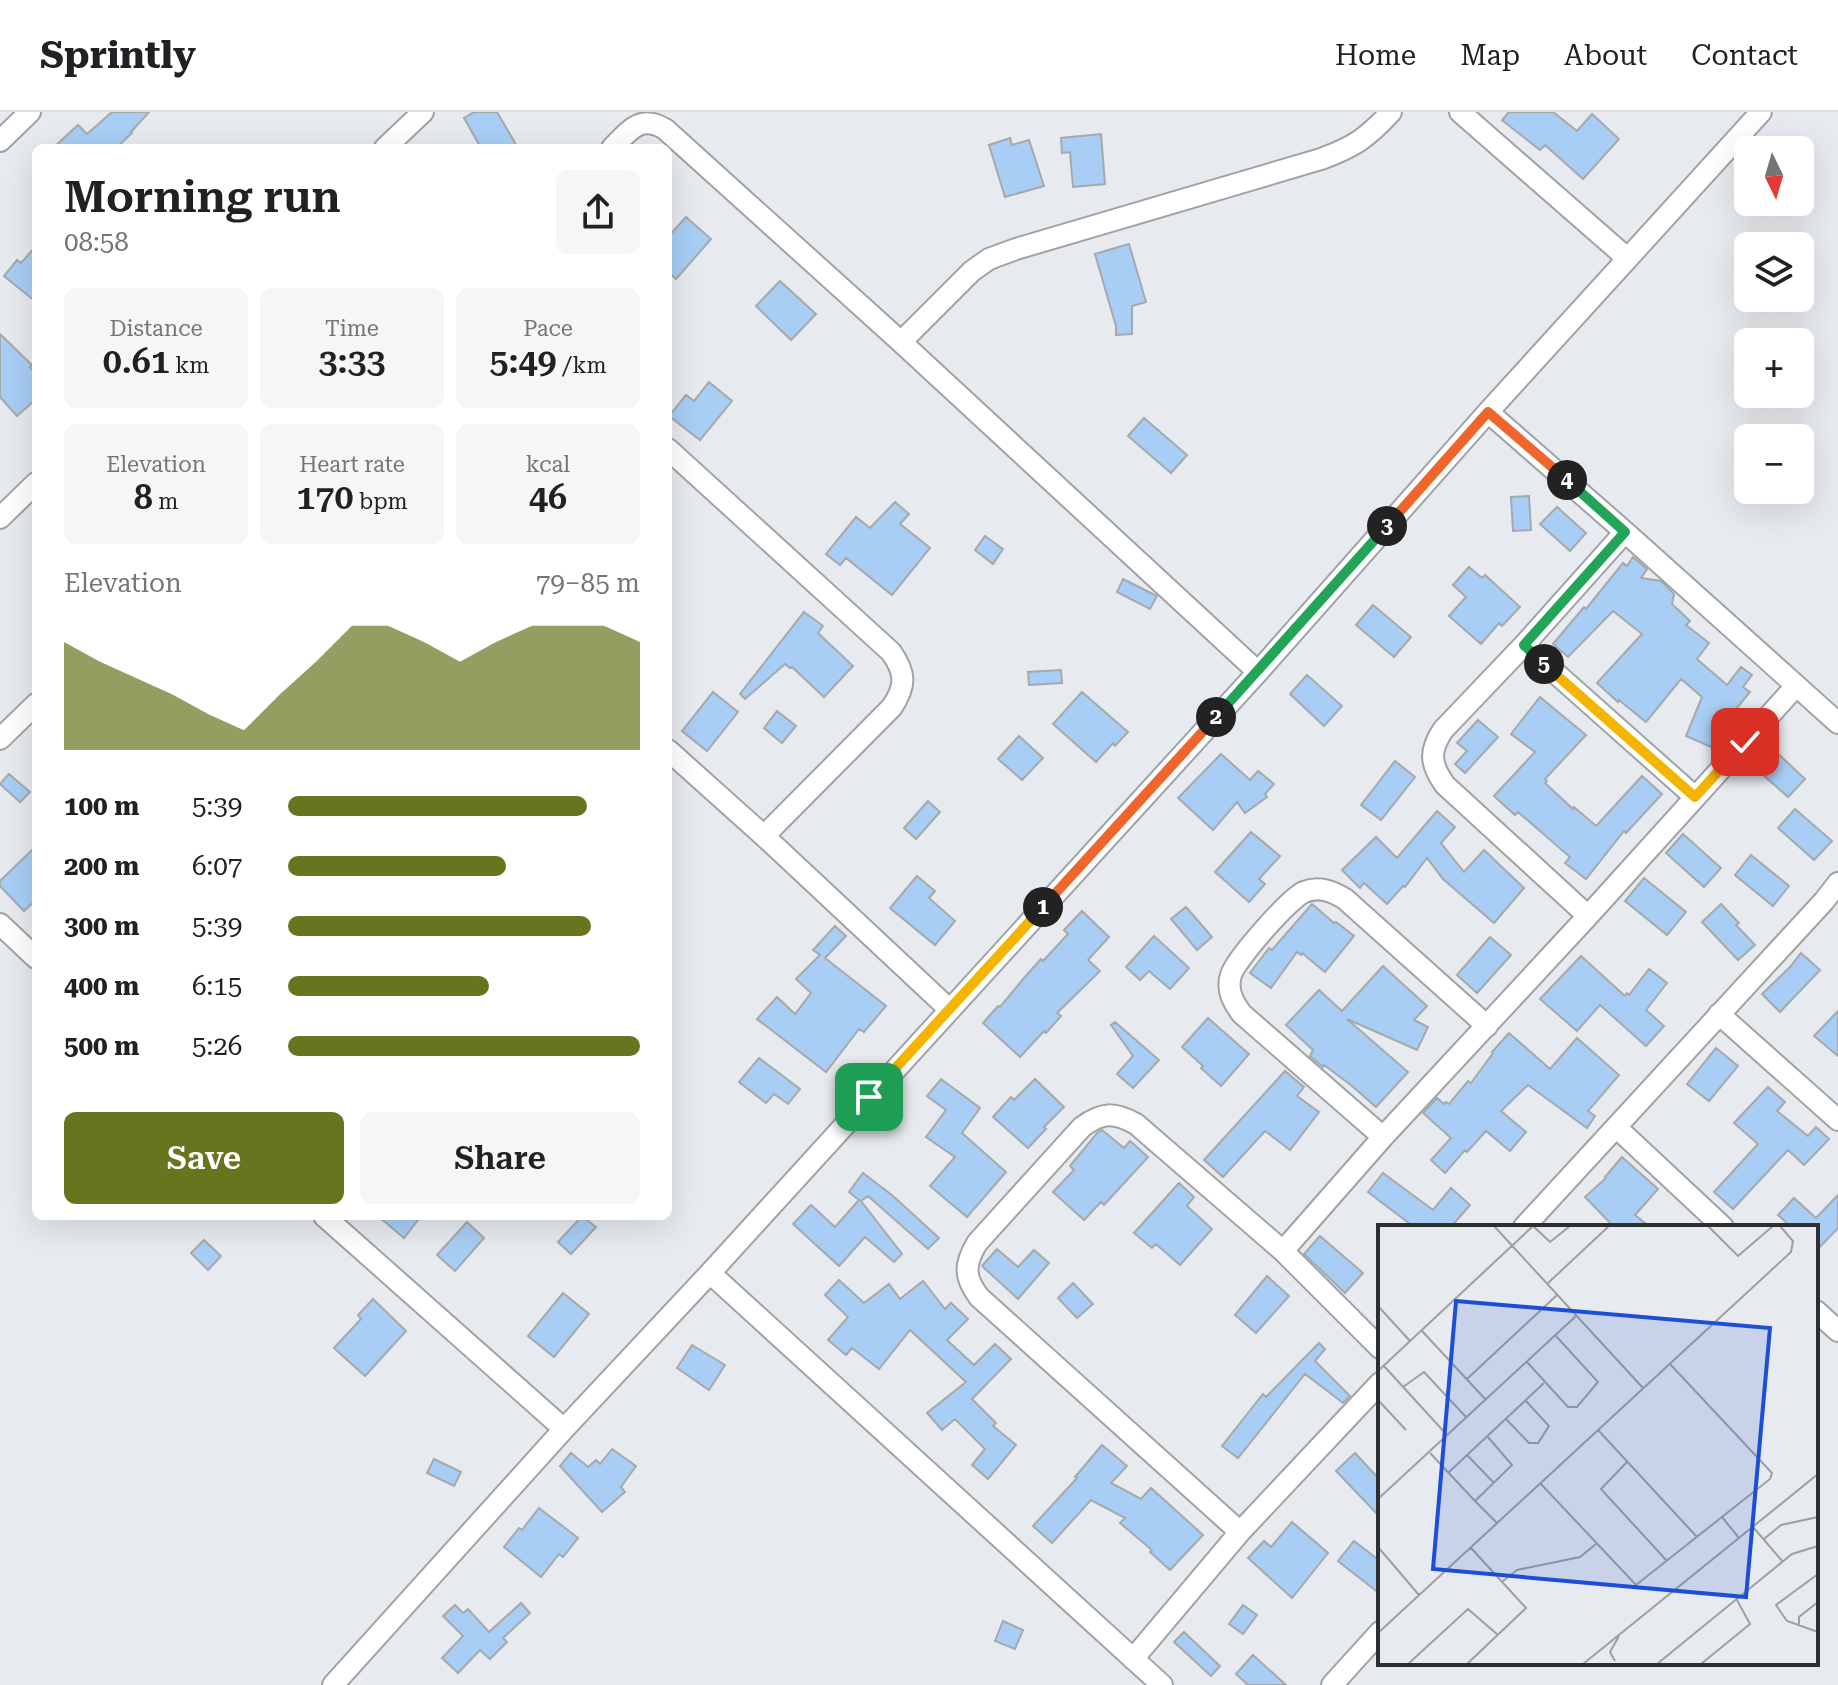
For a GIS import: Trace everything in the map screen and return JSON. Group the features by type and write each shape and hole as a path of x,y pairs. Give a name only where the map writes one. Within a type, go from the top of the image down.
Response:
{"street":[{"path":"0,141 30,112"},
{"path":"389,144 423,112"},
{"path":"901,342 972,271 989,259 1321,159 1348,149 1371,134 1391,112"},
{"path":"1460,112 1627,258"},
{"path":"333,1685 1258,672 1488,412 1761,112"},
{"path":"616,144 638,124 647,122 665,129 1258,672"},
{"path":"1488,412 1838,723"},
{"path":"672,453 891,652 900,665 903,679 901,694 892,707 764,836"},
{"path":"0,518 32,487"},
{"path":"1588,916 1445,785 1436,772 1432,758 1435,743 1443,730 1625,532"},
{"path":"1524,645 1695,797"},
{"path":"1283,1251 1383,1137 1796,686"},
{"path":"0,739 32,708"},
{"path":"672,754 949,1009"},
{"path":"1526,1225 1719,1014 1831,907 1838,883"},
{"path":"1383,1137 1233,1003 1229,988 1231,973 1290,902 1302,893 1317,889 1332,891 1345,899 1487,1026"},
{"path":"0,924 32,954"},
{"path":"1719,1014 1838,1120"},
{"path":"1240,1532 979,1297 970,1286 967,1271 969,1256 977,1243 1082,1127 1094,1118 1108,1115 1123,1117 1136,1124 1283,1251 1378,1346"},
{"path":"1616,1127 1721,1225"},
{"path":"329,1220 564,1429"},
{"path":"710,1273 1162,1685"},
{"path":"1818,1313 1838,1331"},
{"path":"1133,1659 1240,1532 1378,1385"},
{"path":"1332,1685 1378,1634"}],"building":[{"path":"112,112 149,112 120,144 57,144 78,125 87,134"},
{"path":"474,112 497,112 516,144 479,144 464,118"},
{"path":"1509,112 1553,112 1577,131 1592,114 1619,139 1583,179 1545,145 1540,150 1502,120"},
{"path":"1101,134 1105,184 1073,187 1070,152 1062,153 1061,138"},
{"path":"1010,138 1012,145 1029,140 1044,186 1005,197 989,145"},
{"path":"686,217 711,239 676,279 672,276 672,233"},
{"path":"1129,244 1146,302 1132,306 1132,334 1116,335 1095,254"},
{"path":"32,251 32,299 4,276 17,260 21,263"},
{"path":"780,281 816,314 791,340 756,306"},
{"path":"0,334 32,365 32,403 17,416 0,397"},
{"path":"709,382 732,401 700,440 672,418 672,412 686,395 694,401"},
{"path":"1144,418 1187,455 1171,473 1128,436"},
{"path":"1529,496 1531,530 1513,531 1511,497"},
{"path":"895,502 909,514 900,524 930,548 892,595 846,558 840,565 826,554 856,517 870,528"},
{"path":"1557,507 1586,533 1570,551 1540,524"},
{"path":"985,536 1003,549 993,564 975,550"},
{"path":"1633,557 1647,569 1641,578 1661,581 1674,594 1672,604 1690,621 1686,625 1709,643 1697,659 1727,685 1741,667 1752,675 1743,687 1750,692 1728,719 1724,716 1711,747 1686,736 1702,697 1681,679 1646,722 1597,683 1642,634 1613,611 1568,657 1553,644 1623,563 1627,566"},
{"path":"1469,567 1482,578 1485,575 1520,607 1502,626 1499,623 1481,644 1449,616 1466,597 1453,585"},
{"path":"1123,579 1157,596 1150,609 1117,592"},
{"path":"1373,605 1411,637 1394,657 1356,625"},
{"path":"804,612 823,626 818,633 853,666 824,697 785,664 745,699 740,694"},
{"path":"1061,670 1062,683 1029,685 1028,672"},
{"path":"1307,675 1342,706 1324,726 1290,694"},
{"path":"713,692 738,712 707,751 682,731"},
{"path":"1082,692 1128,732 1096,762 1053,724"},
{"path":"1540,697 1586,735 1545,779 1545,783 1573,809 1597,825 1642,776 1662,794 1626,833 1624,831 1586,879 1565,863 1570,857 1518,812 1515,815 1494,796 1535,752 1511,734"},
{"path":"777,711 796,726 782,743 764,728"},
{"path":"1478,720 1498,737 1465,773 1455,764 1467,751 1457,743"},
{"path":"1019,736 1043,758 1022,780 998,759"},
{"path":"1771,747 1805,779 1788,797 1753,766"},
{"path":"1221,754 1250,780 1258,771 1274,784 1265,794 1267,797 1245,813 1237,802 1213,830 1178,798"},
{"path":"1395,761 1415,777 1381,820 1361,805"},
{"path":"9,774 30,792 20,802 0,784"},
{"path":"928,801 940,812 916,839 904,828"},
{"path":"1795,809 1832,841 1814,860 1778,828"},
{"path":"1437,811 1455,827 1441,843 1464,872 1484,850 1524,888 1494,923 1443,879 1427,858 1405,887 1387,904 1364,883 1360,888 1342,870 1376,837 1397,858"},
{"path":"1251,832 1280,856 1259,879 1265,884 1249,902 1215,872"},
{"path":"1683,834 1721,868 1704,887 1666,853"},
{"path":"32,850 32,904 24,911 0,886 0,881"},
{"path":"1751,855 1789,886 1773,906 1735,875"},
{"path":"917,876 935,891 929,898 955,921 935,945 890,908"},
{"path":"1644,878 1686,912 1667,935 1625,901"},
{"path":"1312,904 1354,936 1325,972 1297,952 1271,988 1250,973 1269,948 1272,950"},
{"path":"1721,904 1755,945 1738,960 1702,922"},
{"path":"1186,907 1212,937 1197,950 1171,919"},
{"path":"1082,911 1109,937 1088,960 1100,971 1057,1013 1061,1016 1020,1057 983,1023 1068,934 1064,930"},
{"path":"835,926 846,936 825,958 886,1006 864,1032 859,1029 826,1072 757,1019 777,997 795,1014 811,993 796,979 820,955 813,950"},
{"path":"1154,936 1189,968 1170,989 1149,971 1140,980 1126,967"},
{"path":"1490,937 1511,955 1477,993 1457,975"},
{"path":"1801,953 1820,970 1780,1012 1762,994"},
{"path":"1581,956 1625,996 1649,969 1667,983 1646,1010 1664,1026 1646,1046 1600,1005 1577,1031 1540,999"},
{"path":"1383,966 1427,1006 1414,1020 1428,1027 1417,1050 1347,1019 1408,1072 1376,1107 1310,1056 1313,1050 1286,1025 1319,990 1342,1011"},
{"path":"1838,1011 1838,1056 1814,1036"},
{"path":"1208,1018 1249,1054 1221,1086 1182,1047"},
{"path":"1115,1022 1159,1060 1133,1088 1117,1074 1133,1056 1111,1025"},
{"path":"1509,1033 1550,1069 1577,1038 1619,1075 1588,1111 1595,1116 1587,1128 1528,1085 1501,1111 1526,1132 1510,1151 1486,1131 1445,1173 1431,1160 1451,1138 1423,1113 1437,1098 1449,1104 1468,1081 1471,1083"},
{"path":"1716,1048 1738,1066 1709,1101 1687,1084"},
{"path":"759,1058 800,1089 788,1104 774,1094 766,1103 739,1082"},
{"path":"1285,1071 1304,1087 1297,1096 1319,1112 1290,1150 1265,1131 1223,1177 1204,1160"},
{"path":"941,1079 980,1108 962,1133 1006,1172 967,1217 930,1186 955,1157 926,1137 946,1110 927,1096"},
{"path":"1035,1079 1064,1107 1028,1148 993,1117 1011,1097 1014,1100"},
{"path":"1768,1087 1785,1102 1777,1111 1808,1136 1816,1127 1829,1139 1804,1165 1788,1150 1733,1209 1714,1192 1758,1144 1734,1123"},
{"path":"1102,1130 1124,1148 1130,1141 1148,1157 1104,1205 1101,1202 1084,1220 1053,1192 1074,1170 1070,1166"},
{"path":"1622,1157 1658,1189 1635,1215 1648,1225 1612,1225 1585,1197"},
{"path":"863,1173 939,1238 928,1249 868,1196 861,1201 902,1254 894,1262 865,1237 839,1266 793,1224 811,1205 835,1227 859,1200 849,1192"},
{"path":"1383,1173 1433,1210 1451,1188 1470,1205 1453,1225 1411,1225 1368,1192"},
{"path":"1179,1183 1194,1197 1187,1206 1212,1229 1180,1265 1156,1244 1152,1248 1134,1233"},
{"path":"1838,1195 1838,1228 1818,1249 1818,1225 1789,1225 1778,1215 1794,1198 1816,1218"},
{"path":"383,1220 418,1220 404,1238"},
{"path":"578,1220 587,1220 596,1227 571,1254 558,1242"},
{"path":"467,1222 484,1238 455,1271 437,1255"},
{"path":"1320,1236 1363,1273 1345,1293 1304,1254"},
{"path":"204,1240 221,1256 208,1270 191,1253"},
{"path":"997,1249 1018,1267 1034,1250 1049,1263 1018,1299 982,1266"},
{"path":"1267,1276 1289,1296 1256,1333 1235,1315"},
{"path":"839,1280 864,1303 889,1284 900,1299 923,1281 945,1309 951,1303 968,1319 947,1340 974,1365 995,1344 1011,1359 972,1399 996,1423 993,1426 1016,1445 988,1479 972,1465 985,1449 955,1419 942,1430 927,1413 966,1382 910,1330 879,1369 852,1348 846,1355 828,1340 848,1317 825,1295"},
{"path":"1073,1283 1093,1304 1077,1318 1058,1298"},
{"path":"563,1293 589,1314 554,1357 528,1336"},
{"path":"373,1299 406,1331 365,1376 334,1348 361,1319 358,1315"},
{"path":"1319,1343 1325,1349 1315,1361 1350,1396 1343,1403 1305,1374 1238,1458 1222,1446 1263,1394 1266,1397"},
{"path":"692,1345 725,1365 709,1390 677,1368"},
{"path":"1102,1445 1127,1466 1111,1483 1141,1499 1151,1488 1203,1535 1170,1570 1120,1523 1125,1518 1091,1500 1052,1543 1033,1526"},
{"path":"612,1449 636,1466 621,1487 625,1492 602,1512 560,1466 571,1453 588,1467 596,1460 600,1464"},
{"path":"1355,1453 1378,1478 1378,1515 1336,1471"},
{"path":"434,1459 461,1472 454,1486 427,1473"},
{"path":"539,1508 578,1538 563,1557 559,1554 541,1577 504,1547"},
{"path":"1292,1522 1328,1553 1292,1598 1248,1558 1264,1541 1271,1547"},
{"path":"1354,1541 1378,1559 1378,1592 1338,1561"},
{"path":"521,1603 530,1613 503,1638 507,1642 490,1659 480,1650 458,1673 442,1658 463,1636 443,1616 455,1605 463,1613 468,1609 489,1632"},
{"path":"1243,1605 1257,1615 1243,1634 1229,1624"},
{"path":"1003,1621 1023,1630 1015,1649 995,1641"},
{"path":"1184,1632 1220,1666 1211,1676 1174,1642"},
{"path":"1253,1655 1286,1685 1248,1685 1236,1674"}],"route":[{"path":"869,1097 1258,672 1488,412 1625,532 1524,645 1695,797 1745,742"}]}
